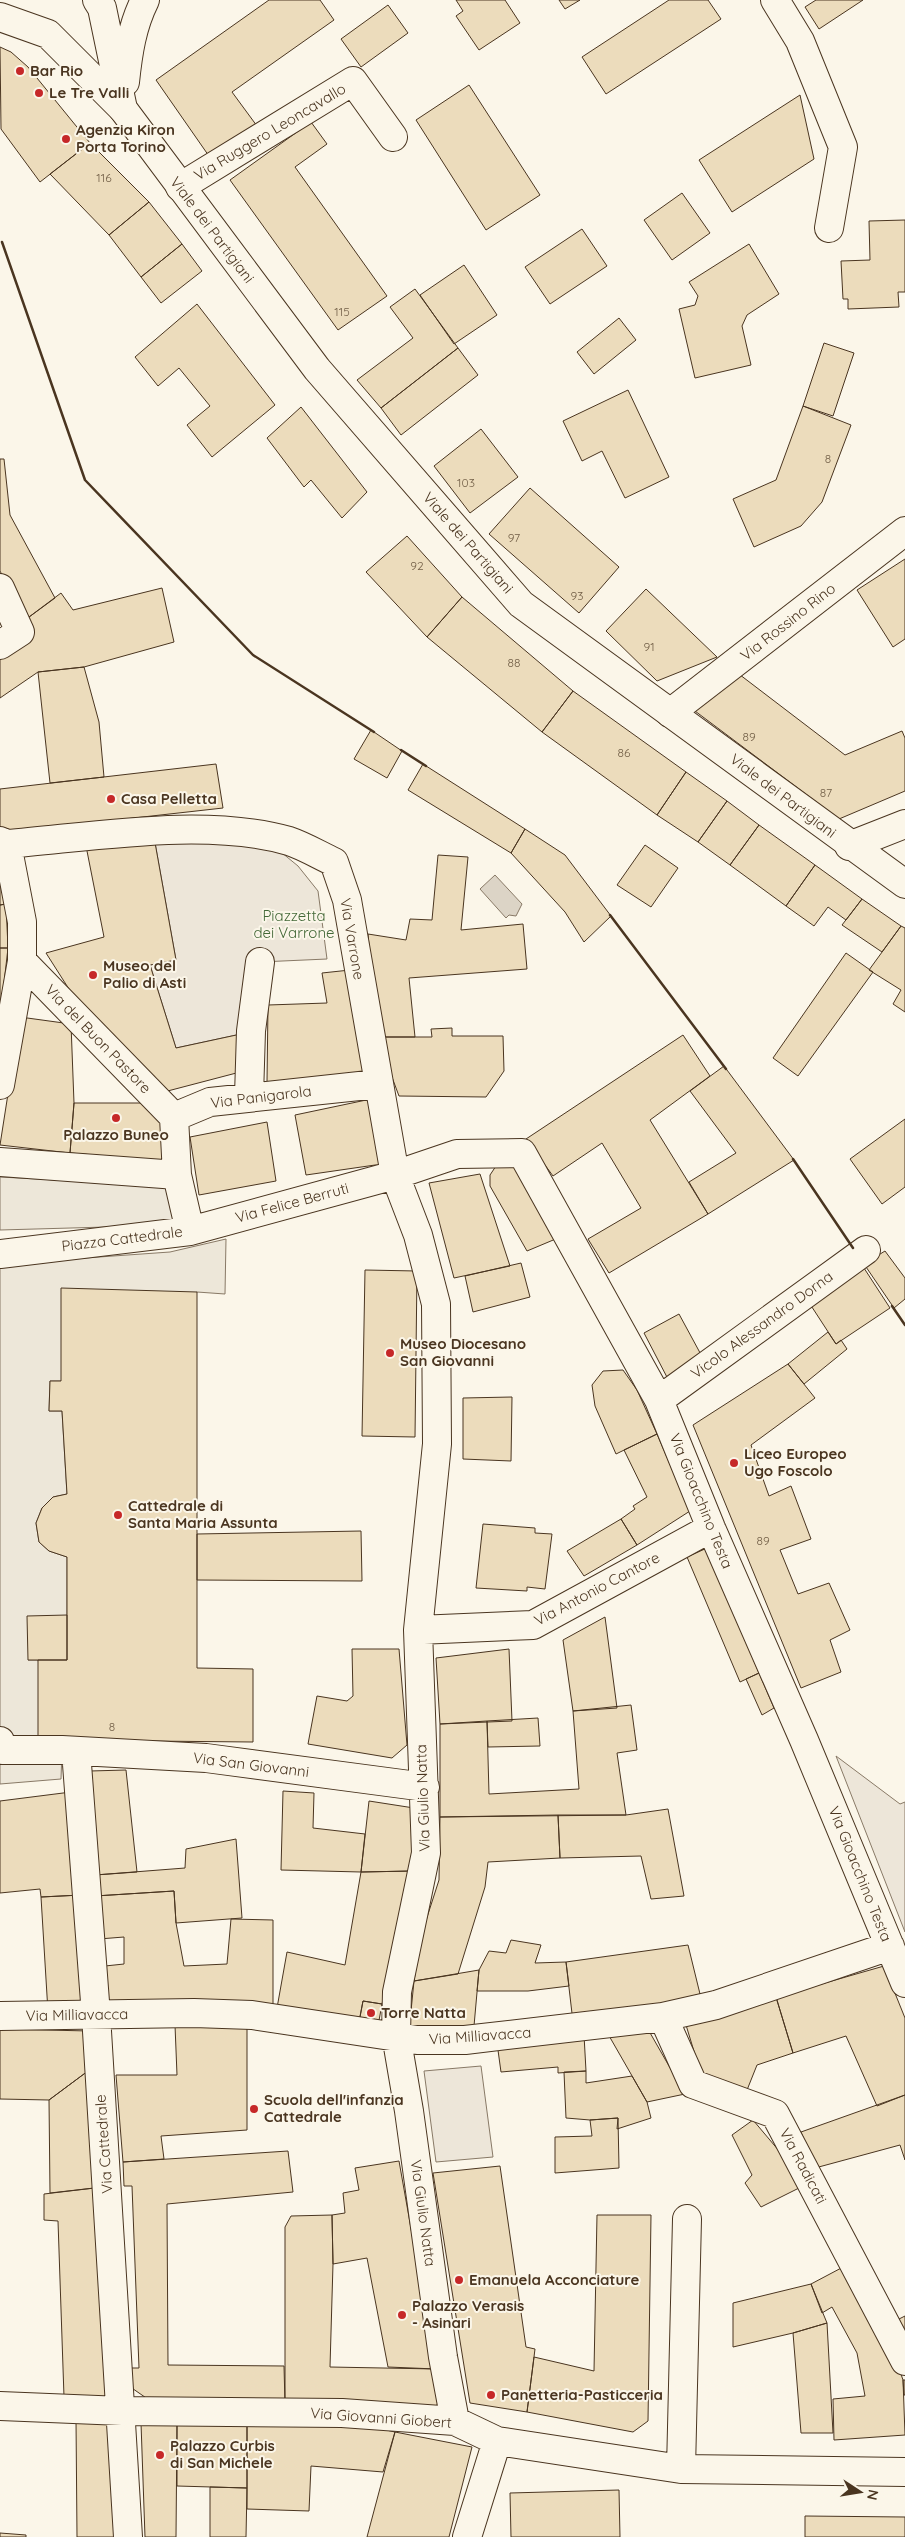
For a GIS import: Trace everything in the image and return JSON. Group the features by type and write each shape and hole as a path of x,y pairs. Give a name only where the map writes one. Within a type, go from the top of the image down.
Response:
{"street":[{"name":"Viale dei Partigiani","path":"97,0 102,8 123,108 317,369 521,604 849,846 905,884"},
{"path":"123,108 129,48 136,18 145,0"},
{"path":"776,0 800,41 843,147 829,228"},
{"path":"0,18 48,34 123,108"},
{"name":"Via Ruggero Leoncavallo","path":"180,187 353,81 393,137"},
{"name":"Via Rossino Rino","path":"670,713 905,531"},
{"path":"0,588 20,632 0,645"},
{"path":"849,846 905,824"},
{"name":"Via Varrone","path":"4,843 166,831 235,832 289,841 334,862 347,900 395,1175"},
{"path":"0,1085 22,961 22,922 4,843"},
{"name":"Via del Buon Pastore","path":"22,961 174,1117"},
{"path":"249,1096 251,1030 260,962"},
{"name":"Via Panigarola","path":"174,1117 210,1102 249,1096 378,1084"},
{"path":"0,1162 177,1175 174,1117"},
{"name":"Via Gioacchino Testa","path":"395,1175 457,1154 522,1153 659,1400 711,1528 808,1748 905,1983"},
{"name":"Piazza Cattedrale","path":"0,1254 190,1232 177,1175"},
{"name":"Via Felice Berruti","path":"190,1232 395,1175"},
{"name":"Via Giulio Natta","path":"395,1175 418,1236 436,1304 437,1444 418,1630 426,1853 397,1992 396,2035 409,2112 443,2357 455,2421"},
{"name":"Vicolo Alessandro Dorna","path":"659,1400 866,1250"},
{"name":"Via Antonio Cantore","path":"418,1630 533,1625 711,1528"},
{"path":"0,1741 2,1750 76,1751"},
{"name":"Via San Giovanni","path":"76,1751 206,1758 425,1787"},
{"name":"Via Cattedrale","path":"76,1751 96,2015 122,2411 128,2537"},
{"name":"Via Milliavacca","path":"0,2016 194,2013 252,2015 396,2035 417,2040 465,2040 663,2016 716,2005 890,1946"},
{"name":"Via Radicati","path":"663,2016 693,2084 775,2114 905,2361"},
{"path":"681,2470 687,2219"},
{"name":"Via Giovanni Giobert","path":"0,2406 122,2411 342,2413 455,2421 497,2441 681,2470 905,2472"},
{"path":"467,2537 497,2441"}],"green space":[{"name":"Piazzetta dei Varrone","path":"154,837 276,848 298,866 318,891 327,959 260,962 241,1034 176,1048 150,965 176,960"},
{"path":"836,1756 900,1804 905,1802 905,1932"},
{"path":"481,2066 493,2157 436,2162 424,2071"}],"shaded area":[{"path":"495,875 522,904 516,916 509,915 506,918 480,889"},
{"path":"0,1177 169,1186 177,1225 0,1230"},
{"path":"226,1239 225,1294 197,1292 61,1381 50,1381 49,1411 62,1411 67,1494 53,1497 42,1508 36,1523 39,1542 49,1551 67,1557 67,1615 28,1660 38,1660 62,1750 61,1779 0,1784 0,1264 170,1252"}],"building":[{"path":"269,0 320,0 334,20 232,92 257,126 211,159 156,80"},
{"path":"456,0 505,0 520,23 479,50 456,16 463,11"},
{"path":"559,0 580,0 565,9"},
{"path":"669,0 708,0 721,19 606,94 582,57"},
{"path":"816,0 863,0 819,29 805,7"},
{"path":"388,5 408,33 361,67 341,39"},
{"path":"0,47 11,52 28,67 90,143 40,182 1,129"},
{"path":"469,85 540,195 486,230 416,120"},
{"path":"800,95 814,159 732,212 699,160"},
{"path":"311,122 327,144 295,167 387,296 338,330 230,180"},
{"path":"90,143 149,202 109,235 50,174"},
{"path":"682,193 710,233 672,260 644,220"},
{"path":"149,202 182,244 141,277 109,235"},
{"path":"905,220 905,292 898,292 899,307 848,309 848,299 843,299 841,261 870,260 869,221"},
{"path":"582,229 607,266 550,304 525,267"},
{"path":"182,244 202,271 161,303 141,277"},
{"path":"749,244 779,294 747,315 742,326 751,365 695,378 679,309 695,305 698,296 689,282"},
{"path":"464,265 497,315 454,344 420,295"},
{"path":"415,289 458,348 381,408 357,380 413,338 390,307"},
{"path":"197,304 275,405 212,457 187,425 210,406 179,368 158,386 135,357"},
{"path":"619,318 636,340 594,374 577,352"},
{"path":"824,343 854,353 833,416 803,406"},
{"path":"458,348 478,375 401,435 381,408"},
{"path":"628,390 669,477 625,498 602,451 582,461 563,421"},
{"path":"803,406 851,425 822,502 801,526 754,547 733,499 776,480"},
{"path":"301,407 367,492 342,518 311,480 304,487 267,438"},
{"path":"481,429 518,477 470,513 434,466"},
{"path":"0,459 4,459 10,515 55,598 25,620 0,571"},
{"path":"530,488 619,567 579,613 489,534"},
{"path":"407,536 462,597 427,637 366,572"},
{"path":"905,559 905,639 893,647 857,590"},
{"path":"162,588 174,642 84,667 38,672 0,698 0,656 25,620 61,593 73,610"},
{"path":"646,589 717,657 657,681 606,631"},
{"path":"462,597 573,691 542,732 427,637"},
{"path":"84,667 99,722 104,777 50,783 38,672"},
{"path":"731,668 845,755 902,731 905,738 905,791 839,819 687,705"},
{"path":"573,691 686,772 657,815 542,732"},
{"path":"371,730 402,751 387,778 354,759"},
{"name":"Casa Pelletta","path":"216,764 223,808 0,833 0,789"},
{"path":"423,764 525,829 511,853 408,790"},
{"path":"686,772 727,801 698,842 657,815"},
{"path":"727,801 759,825 730,865 698,842"},
{"path":"759,825 815,865 786,906 730,865"},
{"path":"525,829 565,855 611,916 584,942 565,912 511,853"},
{"path":"154,837 176,960 150,965 176,1048 241,1034 244,1071 160,1093 97,1033 46,953 104,937 86,846"},
{"path":"645,845 678,868 651,907 617,885"},
{"path":"438,855 468,857 461,930 523,924 527,969 409,978 415,1037 377,1037 368,934 406,940 410,919 432,920"},
{"path":"815,865 862,899 846,920 828,907 814,926 786,906"},
{"path":"0,878 6,904 0,905"},
{"path":"862,899 901,926 882,952 842,925"},
{"path":"6,904 8,948 0,948 0,905"},
{"path":"901,926 905,928 905,1012 893,1004 901,990 869,970"},
{"path":"0,948 8,948 0,1018"},
{"path":"846,953 873,972 798,1076 773,1058"},
{"path":"350,970 370,1075 267,1082 268,1005 327,1003 322,973"},
{"path":"20,1017 71,1024 74,1103 70,1153 0,1145"},
{"path":"452,1028 452,1036 503,1036 504,1071 486,1097 399,1096 377,1037 432,1037 431,1029"},
{"path":"683,1035 710,1076 650,1120 708,1214 609,1273 588,1239 641,1208 602,1143 553,1176 526,1139"},
{"path":"724,1066 794,1160 708,1214 689,1182 736,1153 690,1091"},
{"path":"371,1099 382,1164 306,1175 295,1115"},
{"name":"Palazzo Buneo","path":"74,1103 151,1103 167,1133 165,1161 70,1153"},
{"path":"905,1119 905,1187 882,1204 850,1159"},
{"path":"267,1122 276,1181 199,1195 190,1137"},
{"path":"498,1163 519,1165 558,1238 527,1251 490,1186 490,1175"},
{"path":"480,1174 510,1266 454,1278 429,1183"},
{"path":"885,1251 905,1278 905,1299 894,1308 864,1264"},
{"path":"521,1263 530,1297 473,1312 465,1276"},
{"path":"862,1265 890,1308 836,1344 808,1301"},
{"name":"Museo Diocesano San Giovanni","path":"365,1270 417,1271 415,1437 362,1436"},
{"name":"Cattedrale di Santa Maria Assunta","path":"61,1288 197,1292 197,1668 253,1669 253,1742 38,1740 38,1660 67,1660 67,1557 49,1551 39,1542 36,1523 42,1508 53,1497 67,1494 62,1411 49,1411 50,1381 61,1381"},
{"path":"679,1314 705,1362 669,1381 644,1333"},
{"path":"828,1332 836,1344 841,1340 847,1349 804,1384 788,1364"},
{"path":"788,1364 815,1398 751,1445 769,1496 791,1486 811,1539 780,1550 798,1594 829,1583 850,1630 830,1640 841,1672 801,1688 693,1425"},
{"path":"623,1370 637,1390 657,1434 616,1454 595,1406 592,1385 603,1371"},
{"path":"512,1397 511,1461 463,1459 463,1398"},
{"path":"657,1434 690,1511 637,1545 621,1519 635,1509 633,1506 647,1497 624,1450"},
{"path":"621,1519 637,1545 584,1576 567,1551"},
{"path":"483,1524 535,1528 535,1533 552,1534 545,1589 527,1587 527,1591 476,1588"},
{"path":"361,1531 362,1581 197,1580 197,1534"},
{"path":"707,1548 759,1673 740,1682 687,1557"},
{"path":"67,1615 67,1660 28,1660 27,1616"},
{"path":"605,1617 617,1708 573,1711 563,1640"},
{"path":"352,1649 399,1649 407,1745 392,1758 308,1744 317,1696 347,1701 353,1696"},
{"path":"509,1649 512,1721 440,1724 436,1658"},
{"path":"759,1673 774,1708 762,1715 746,1679"},
{"path":"631,1705 637,1750 617,1753 626,1815 440,1817 440,1724 487,1721 489,1794 579,1789 573,1711"},
{"path":"538,1718 540,1746 488,1747 487,1721"},
{"path":"126,1770 137,1872 95,1875 90,1771"},
{"path":"283,1791 314,1793 313,1828 365,1834 361,1872 281,1870"},
{"path":"71,1792 81,1895 41,1897 40,1889 0,1893 0,1801"},
{"path":"369,1801 414,1808 412,1871 361,1872"},
{"path":"668,1809 684,1896 651,1899 641,1856 560,1858 558,1815 626,1815"},
{"path":"558,1815 560,1858 488,1862 485,1887 458,1974 414,1981 421,1936 439,1880 440,1817"},
{"path":"236,1839 242,1918 176,1923 174,1891 95,1896 95,1875 185,1868 186,1849"},
{"path":"412,1871 382,2004 363,2001 359,2022 277,2008 287,1952 345,1965 361,1872"},
{"path":"174,1891 176,1923 184,1966 227,1964 231,1919 273,1920 273,2006 105,2003 105,1966 124,1964 124,1937 99,1939 95,1896"},
{"path":"81,1895 89,2011 48,2012 41,1897"},
{"path":"511,1940 541,1945 535,1963 566,1962 569,1986 528,1991 477,1991 479,1970 489,1951 506,1953"},
{"path":"688,1945 700,1994 638,2013 573,2022 566,1962"},
{"path":"884,1966 905,2018 905,2095 877,2106 846,2036 793,2053 776,1997"},
{"path":"479,1970 474,2026 409,2031 414,1981"},
{"path":"776,1997 793,2053 757,2065 747,2090 706,2076 700,2071 686,2025"},
{"name":"Torre Natta","path":"363,2001 382,2004 378,2026 359,2022"},
{"path":"247,2024 247,2130 161,2136 164,2159 123,2162 116,2075 177,2075 175,2025"},
{"path":"0,2029 90,2031 92,2068 49,2100 0,2099"},
{"path":"649,2031 685,2094 647,2102 608,2034"},
{"path":"584,2035 586,2071 558,2073 558,2067 501,2072 497,2043"},
{"path":"92,2068 103,2187 50,2193 49,2100"},
{"path":"586,2071 586,2083 632,2076 647,2102 651,2118 617,2129 618,2118 590,2120 566,2118 564,2072"},
{"path":"905,2095 905,2160 900,2145 815,2168 801,2132"},
{"path":"618,2118 619,2168 555,2173 555,2137 592,2136 590,2120"},
{"path":"753,2120 807,2184 761,2207 745,2183 752,2175 732,2135"},
{"path":"288,2151 293,2192 167,2204 168,2365 284,2366 285,2404 152,2402 126,2384 126,2368 139,2368 132,2186 124,2186 123,2162"},
{"name":"Palazzo Verasis - Asinari","path":"399,2161 436,2369 388,2367 367,2258 333,2264 332,2215 345,2213 343,2193 359,2190 355,2168"},
{"path":"500,2166 526,2347 535,2349 527,2412 470,2403 433,2173"},
{"path":"103,2187 113,2398 64,2397 58,2221 44,2220 44,2194"},
{"path":"332,2215 333,2264 330,2367 436,2369 439,2407 285,2404 285,2227 291,2216"},
{"path":"597,2215 651,2215 648,2421 633,2432 527,2412 534,2357 594,2371"},
{"path":"845,2266 893,2351 903,2380 905,2435 834,2440 833,2399 865,2396 857,2353 832,2307 822,2313 811,2284"},
{"path":"811,2284 827,2323 733,2347 733,2303"},
{"path":"905,2316 905,2334 897,2320"},
{"path":"827,2323 833,2433 801,2433 793,2333"},
{"path":"903,2380 905,2380 905,2395 904,2395"},
{"path":"76,2420 110,2421 115,2537 77,2537"},
{"path":"247,2422 247,2488 177,2486 177,2423"},
{"path":"247,2422 360,2424 395,2432 383,2472 311,2466 309,2511 247,2509"},
{"name":"Palazzo Curbis di San Michele","path":"141,2423 177,2423 176,2537 145,2537"},
{"path":"395,2432 472,2447 449,2537 367,2537"},
{"name":"Palazzo Curbis di San Michele","path":"210,2487 247,2488 246,2537 210,2537"},
{"path":"619,2490 620,2537 511,2537 510,2493"},
{"path":"805,2516 905,2517 905,2537 805,2537"},
{"path":"0,2533 26,2535 26,2537 0,2537"}],"wall":[{"path":"2,242 85,480 253,655 374,732"},
{"path":"401,750 426,766"},
{"path":"610,915 726,1069"},
{"path":"793,1159 853,1248"},
{"path":"892,1306 905,1325"}],"place":[{"name":"Bar Rio","path":"20,71"},
{"name":"Le Tre Valli","path":"39,93"},
{"name":"Agenzia Kiron Porta Torino","path":"66,139"},
{"name":"Casa Pelletta","path":"111,799"},
{"name":"Museo del Palio di Asti","path":"93,975"},
{"name":"Palazzo Buneo","path":"116,1118"},
{"name":"Museo Diocesano San Giovanni","path":"390,1353"},
{"name":"Liceo Europeo Ugo Foscolo","path":"734,1463"},
{"name":"Cattedrale di Santa Maria Assunta","path":"118,1515"},
{"name":"Torre Natta","path":"371,2013"},
{"name":"Scuola dell'infanzia Cattedrale","path":"254,2109"},
{"name":"Emanuela Acconciature","path":"459,2280"},
{"name":"Palazzo Verasis - Asinari","path":"402,2315"},
{"name":"Panetteria-Pasticceria","path":"491,2395"},
{"name":"Palazzo Curbis di San Michele","path":"160,2455"}]}
